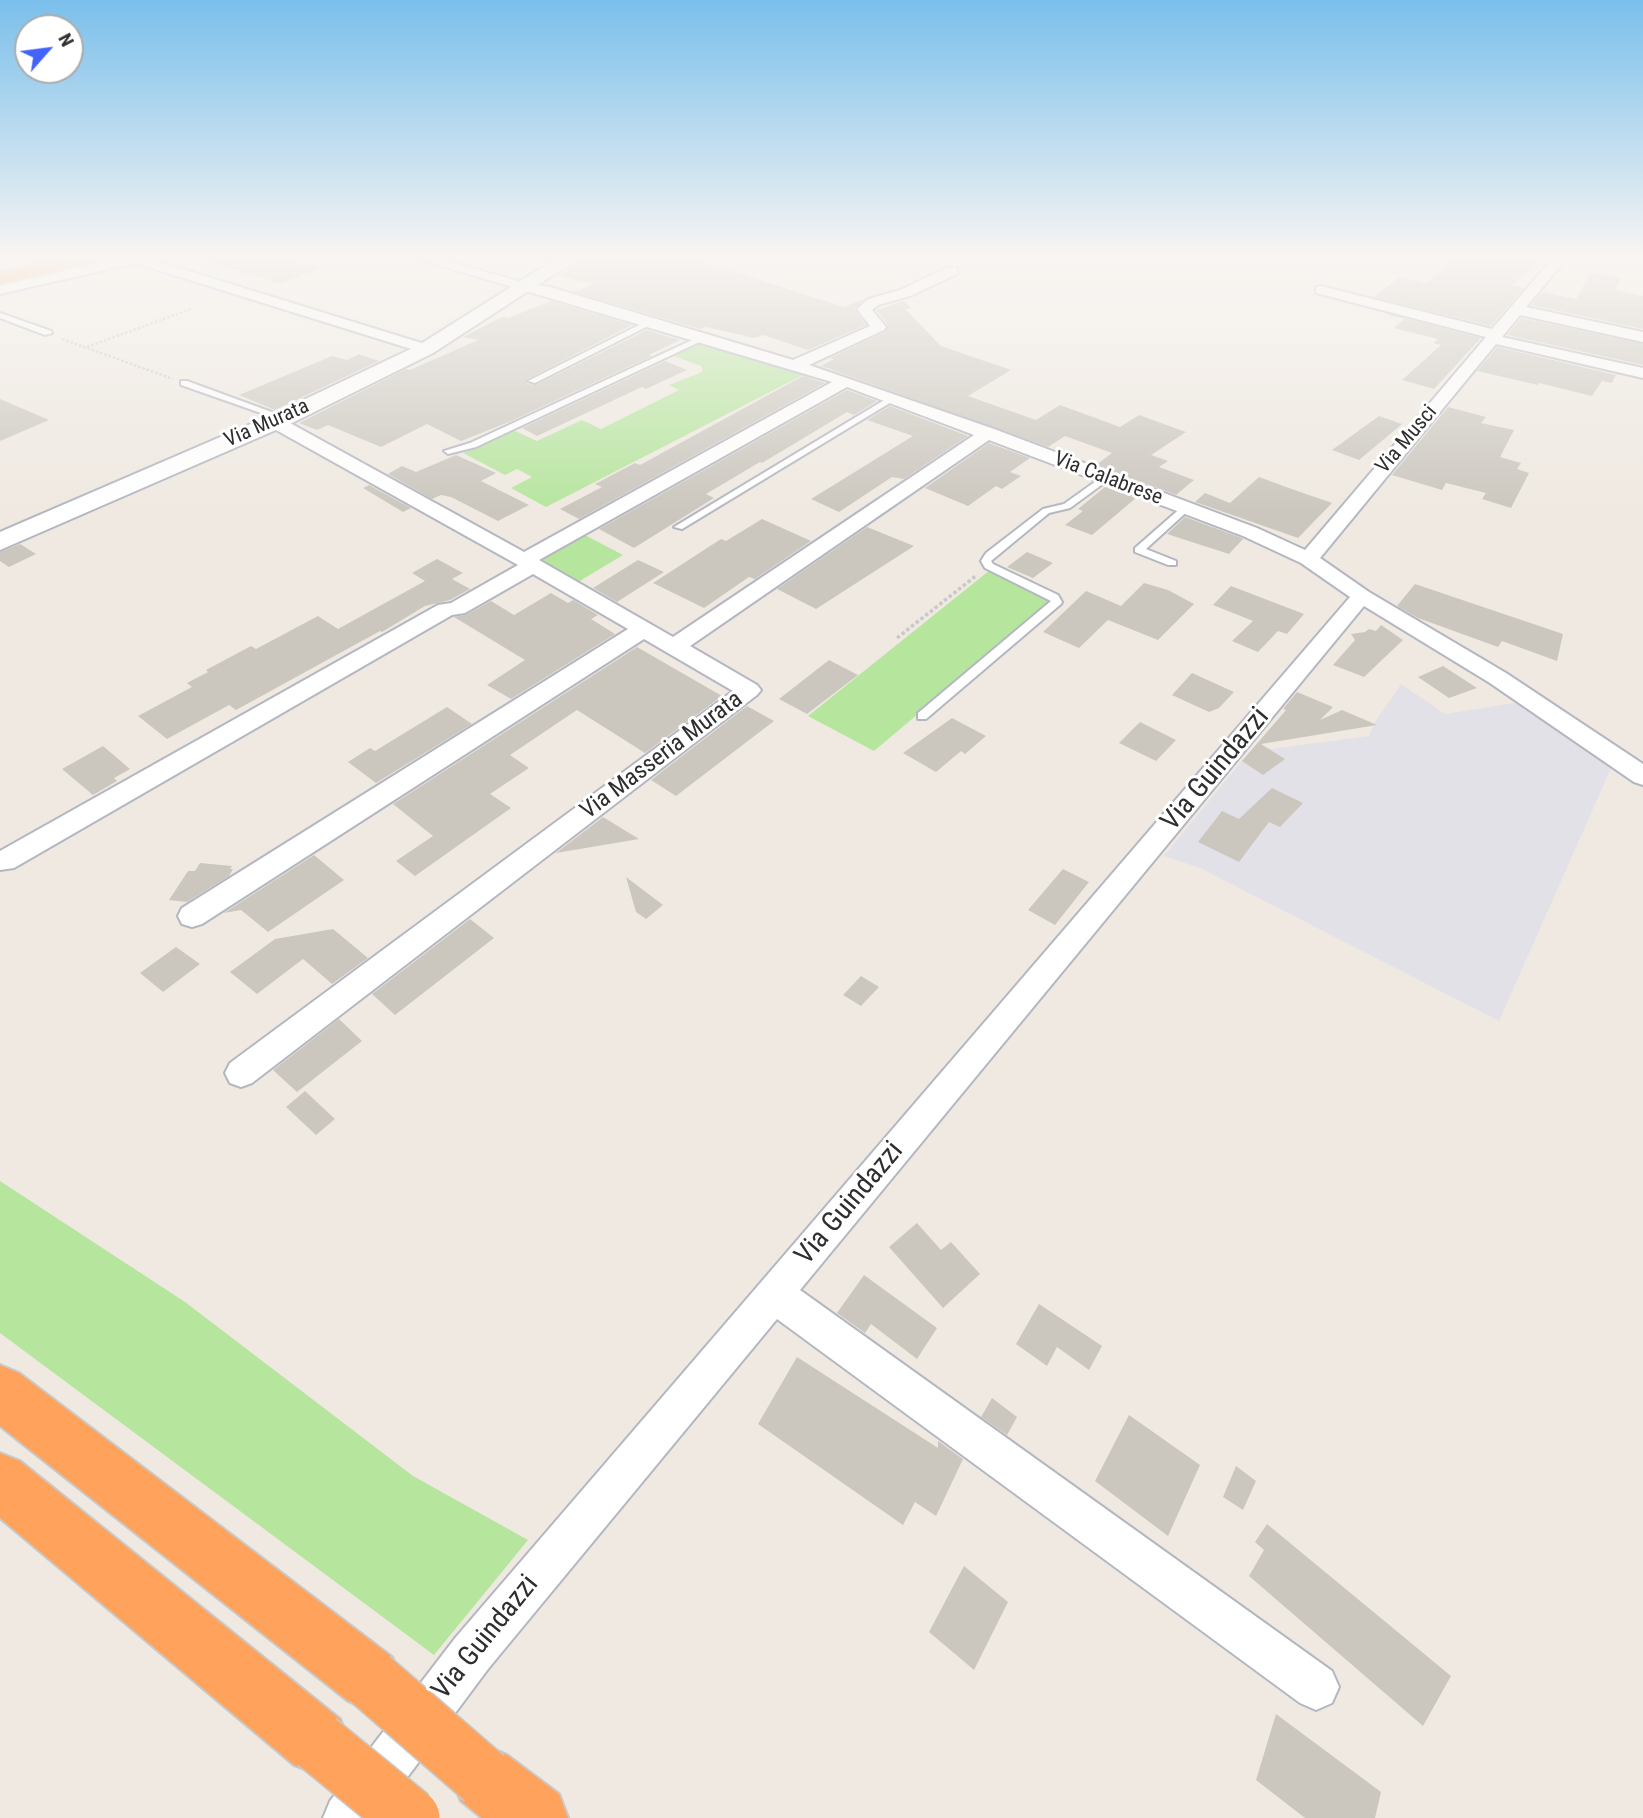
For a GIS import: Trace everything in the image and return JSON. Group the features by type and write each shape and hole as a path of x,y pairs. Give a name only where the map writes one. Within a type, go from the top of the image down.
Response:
{"highway":[{"path":"0,1392 370,1679 484,1778 535,1818"},
{"path":"0,1481 410,1818"}],"street":[{"path":"406,343 426,349"},
{"name":"Via Murata","path":"0,542 279,420 436,343"},
{"name":"Via Calabrese","path":"726,343 797,364 894,398 1186,508 1308,559 1362,596 1498,678 1643,776"},
{"path":"797,364 844,343"},
{"name":"Via Musci","path":"1308,559 1490,343"},
{"path":"1519,343 1643,373"},
{"path":"4,861 434,617 457,608 529,563 846,381"},
{"name":"Via Masseria Murata","path":"241,1073 748,693 747,688 279,420"},
{"path":"674,646 988,433"},
{"name":"Via Guindazzi","path":"346,1818 472,1653 1362,596"},
{"path":"192,916 644,629"},
{"path":"774,1294 1316,1687"}],"lane":[{"path":"532,381 608,343"},
{"path":"449,451 473,445 693,343"},
{"path":"184,383 279,420"},
{"path":"679,527 894,398"},
{"path":"922,716 1057,602 1054,597 989,566 986,561 990,555 1046,511 1067,506 1106,478"},
{"path":"1172,563 1139,550 1186,508"}],"path":[{"path":"75,343 184,383"},
{"path":"87,347 98,343"},
{"path":"897,638 989,566"}],"shaded area":[{"path":"1401,684 1445,714 1520,702 1612,766 1499,1021 1200,868 1164,856 1249,752 1369,736 1375,722"}],"green space":[{"path":"706,343 807,373 546,507 511,488 532,477 517,469 505,475 463,453 513,430 537,441 582,420 601,429 679,390 669,385 703,370 701,366 673,356"},
{"path":"581,533 623,555 578,582 535,558"},
{"path":"990,570 1049,597 1051,602 874,751 808,716"},
{"path":"0,1181 185,1302 413,1476 528,1540 434,1655 0,1333"}],"building":[{"path":"472,343 597,343 527,379 527,384 536,385 621,343 674,343 649,355 652,356 509,422 461,441 427,424 381,447 328,425 317,430 299,423 406,369 410,370"},
{"path":"787,343 825,343 808,350"},
{"path":"862,343 938,343 1011,370 968,396 1036,420 1060,405 1120,427 1139,415 1186,432 1151,455 1168,461 1159,467 1194,480 1176,495 1096,465 1112,453 1065,436 1048,447 821,366 834,359 830,358"},
{"path":"1433,343 1477,343 1434,389 1402,380 1441,345"},
{"path":"1543,343 1643,344 1643,365"},
{"path":"1497,347 1616,375 1612,383 1602,381 1592,396 1477,371"},
{"path":"359,354 379,361 275,410 239,395 332,356 347,360"},
{"path":"665,361 687,370 646,389 642,387 537,436 522,428"},
{"path":"803,376 825,383 579,519 560,509 602,487 595,484 635,463 640,465"},
{"path":"847,390 877,401 854,415 847,412 706,494 714,498 634,548 599,529"},
{"path":"0,399 49,420 0,441"},
{"path":"890,406 968,436 904,479 892,477 839,512 811,499 913,436 867,420"},
{"path":"1448,407 1486,417 1481,423 1514,430 1500,457 1521,463 1517,469 1529,473 1511,508 1482,499 1486,493 1446,483 1442,490 1392,475"},
{"path":"1379,416 1402,424 1359,460 1332,450"},
{"path":"989,443 1030,458 1010,472 1021,476 1002,489 996,486 968,506 925,488"},
{"path":"456,455 496,473 481,481 529,505 498,521 451,497 441,495 432,499 388,474 402,466 416,472"},
{"path":"1259,477 1332,503 1298,538 1195,502 1205,493 1230,503"},
{"path":"369,485 411,508 403,512 363,488"},
{"path":"1105,487 1136,498 1092,535 1065,525 1083,511 1078,509"},
{"path":"1185,517 1243,539 1229,554 1167,534"},
{"path":"762,519 811,541 755,579 749,577 704,608 653,583 721,539 726,541"},
{"path":"867,527 914,546 816,609 777,589"},
{"path":"20,544 36,554 9,567 0,561 0,552"},
{"path":"1027,552 1053,563 1033,578 1007,567"},
{"path":"437,559 463,573 452,579 470,589 450,600 425,606 236,710 229,705 167,739 138,716 192,687 187,683 208,672 206,670 251,646 256,649 318,616 338,629 425,581 412,573"},
{"path":"638,560 664,572 617,602 593,588"},
{"path":"1144,583 1168,590 1194,604 1158,640 1108,620 1079,648 1043,632 1086,591 1121,606"},
{"path":"1415,584 1563,634 1557,661 1502,641 1498,647 1418,618 1397,606"},
{"path":"1231,586 1304,614 1287,634 1278,631 1258,652 1232,641 1253,621 1213,605"},
{"path":"551,593 568,603 573,600 598,615 591,619 615,634 511,699 487,685 525,660 454,617 466,615 491,601 514,615"},
{"path":"1381,625 1403,640 1364,677 1333,665 1355,640 1351,634 1369,629 1376,631"},
{"path":"637,647 722,696 645,753 577,710 510,755 529,768 490,794 511,808 415,876 396,861 433,836 393,804"},
{"path":"829,660 858,675 807,714 779,699"},
{"path":"1443,666 1477,688 1449,698 1418,677"},
{"path":"1192,673 1234,692 1219,708 1209,712 1172,695"},
{"path":"1297,692 1333,707 1320,720 1342,710 1377,725 1261,744 1285,759 1263,775 1242,761 1286,710 1283,709"},
{"path":"747,706 774,721 676,796 651,780"},
{"path":"447,707 472,724 376,783 348,762 370,748 375,751"},
{"path":"952,718 986,736 965,754 961,751 936,772 903,753"},
{"path":"1140,722 1176,740 1156,761 1119,743"},
{"path":"103,746 130,769 114,778 117,781 93,795 62,769"},
{"path":"1272,788 1303,803 1280,827 1269,822 1239,862 1198,842 1222,811 1239,819"},
{"path":"603,817 639,839 556,853"},
{"path":"314,855 344,880 268,932 241,910 224,913"},
{"path":"200,863 232,866 230,869 233,869 229,876 187,902 169,900 188,871 195,871"},
{"path":"1063,869 1089,882 1055,925 1028,910"},
{"path":"626,877 663,905 646,919 636,912"},
{"path":"470,919 494,938 395,1015 372,994"},
{"path":"333,929 368,958 332,984 303,959 257,994 230,972 275,939"},
{"path":"176,947 200,964 163,992 140,973"},
{"path":"861,976 879,987 861,1006 843,995"},
{"path":"339,1019 362,1041 297,1092 273,1070"},
{"path":"305,1091 335,1119 316,1135 286,1107"},
{"path":"917,1223 941,1250 951,1242 980,1274 943,1308 889,1247"},
{"path":"864,1275 937,1328 917,1359 871,1324 865,1333 837,1313"},
{"path":"1039,1304 1102,1346 1089,1370 1057,1347 1047,1366 1016,1344"},
{"path":"797,1357 938,1448 938,1441 963,1459 936,1516 915,1502 903,1525 758,1424"},
{"path":"992,1398 1017,1417 1007,1435 981,1417"},
{"path":"1129,1415 1200,1465 1168,1536 1095,1481"},
{"path":"1236,1466 1256,1481 1243,1510 1223,1497"},
{"path":"1267,1524 1451,1676 1423,1726 1249,1576 1264,1550 1255,1542"},
{"path":"964,1566 1008,1602 974,1670 929,1632"},
{"path":"1276,1714 1381,1792 1375,1818 1305,1818 1256,1780"}]}
